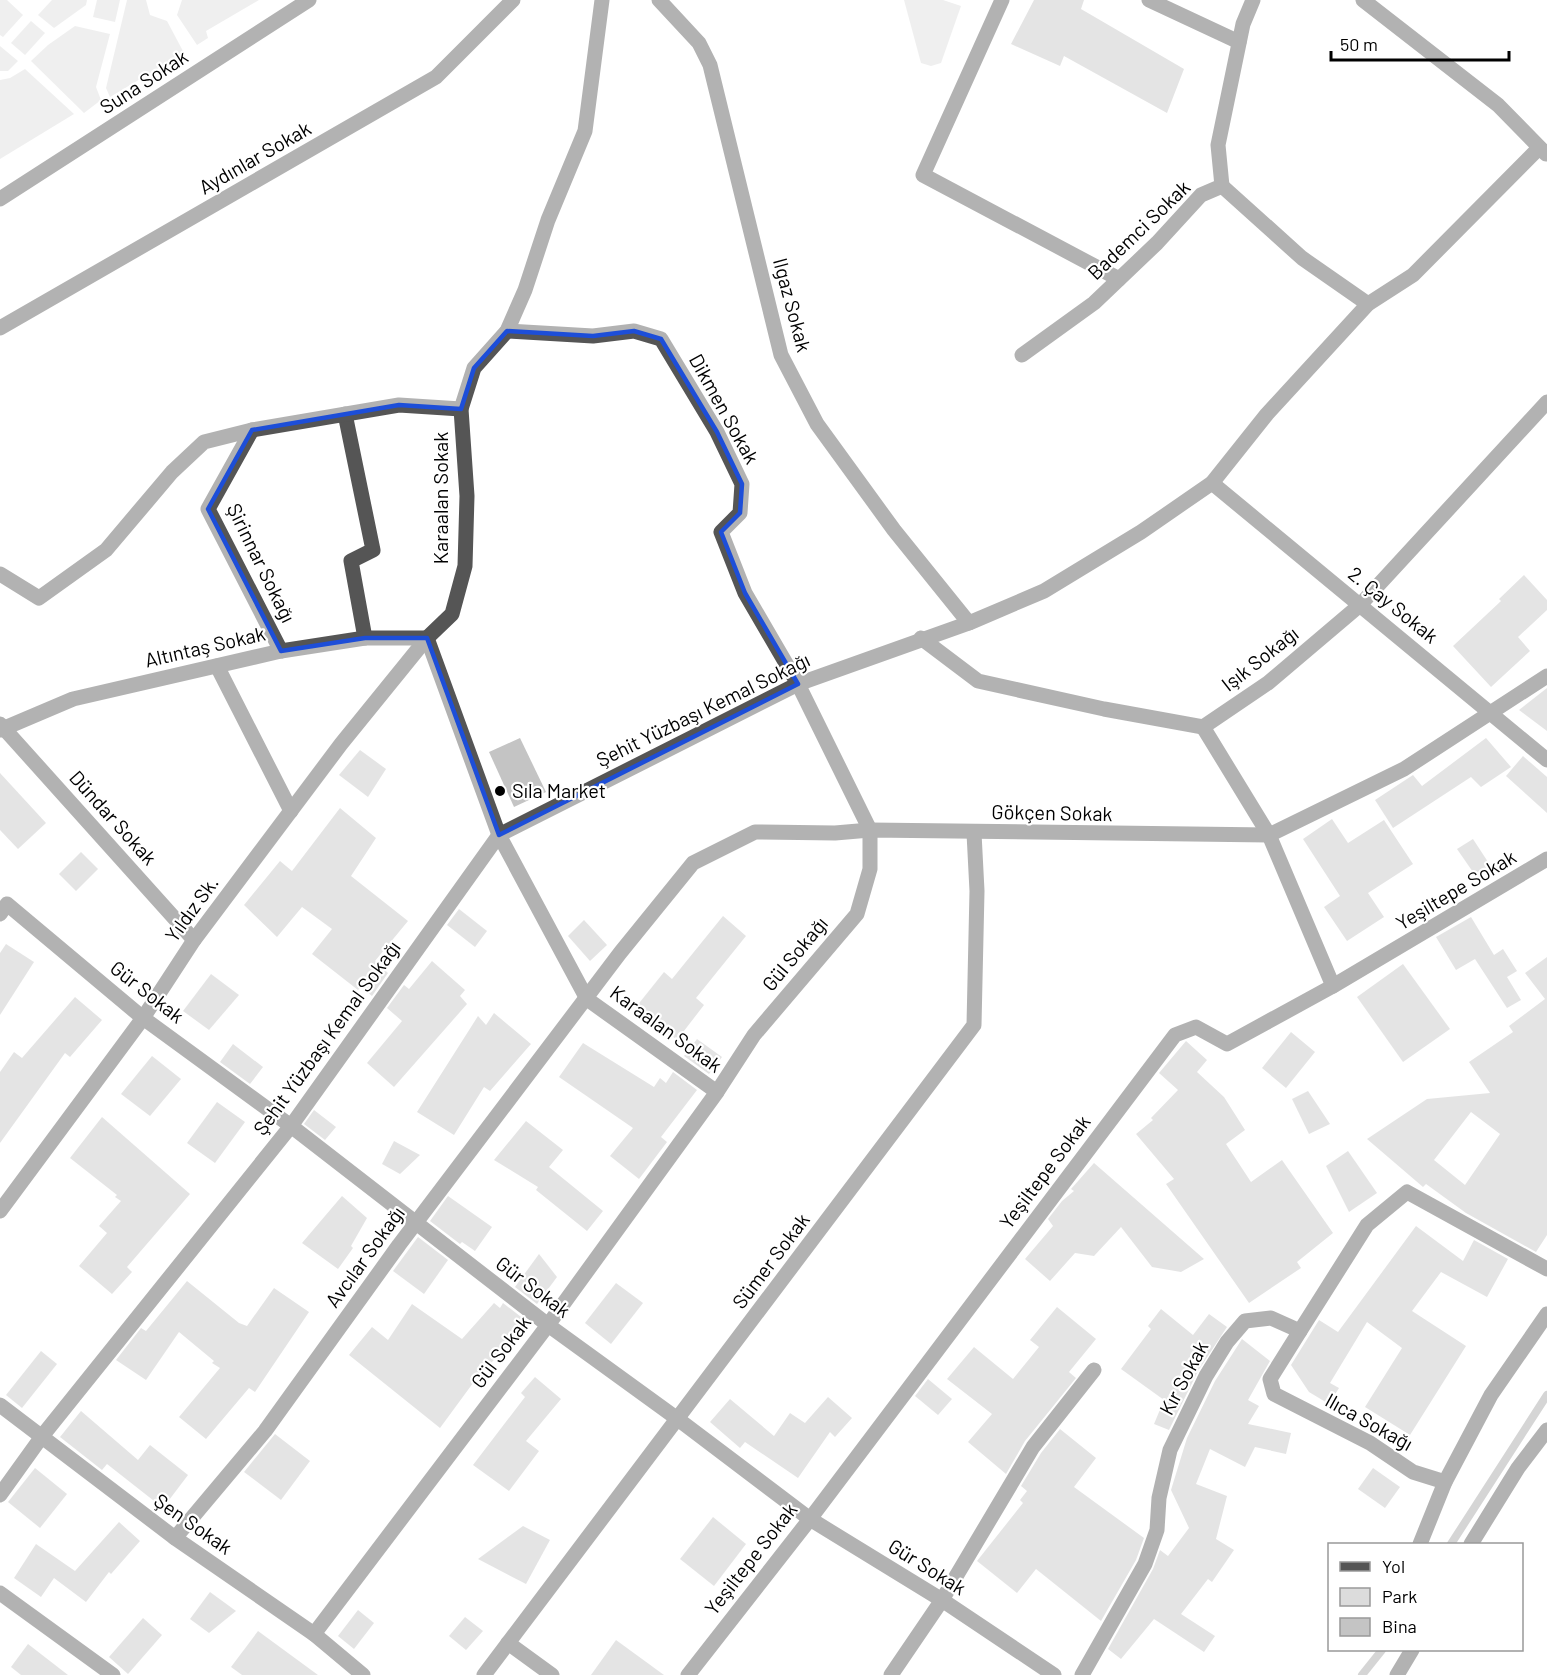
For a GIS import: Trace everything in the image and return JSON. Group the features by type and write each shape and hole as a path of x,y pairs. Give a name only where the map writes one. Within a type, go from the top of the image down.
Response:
{"street":[{"name":"Suna Sokak","path":"0,199 309,0"},
{"name":"Aydınlar Sokak","path":"0,328 436,77 513,0"},
{"name":"Karaalan Sokak","path":"602,0 585,131 548,220 525,290 507,331 474,368 461,409 467,496 465,566 452,614 427,638 499,835 587,999 717,1092"},
{"name":"Ilgaz Sokak","path":"659,0 699,43 710,65 781,355 817,424 894,530 969,623"},
{"path":"1002,0 923,175 1119,279"},
{"path":"1149,0 1239,42"},
{"name":"Bademci Sokak","path":"1022,355 1094,303 1201,195 1222,186 1218,145 1239,42 1253,0"},
{"path":"1363,0 1498,105 1543,151"},
{"name":"Şehit Yüzbaşı Kemal Sokağı","path":"0,1495 43,1436 291,1126 499,835 798,684 921,638 969,623 1044,591 1141,532 1212,483 1267,414 1368,304 1413,275 1543,151"},
{"path":"1222,186 1302,258 1368,304"},
{"name":"Dikmen Sokak","path":"507,331 593,336 634,331 661,339 717,432 742,484 740,513 721,532 745,593 798,684 870,830"},
{"name":"Işık Sokağı","path":"1203,727 1268,683 1360,605 1547,402"},
{"path":"0,574 39,598 106,550 172,472 204,442 252,430 399,405 461,409"},
{"path":"345,414 373,550 351,561 365,638"},
{"name":"Şirinnar Sokağı","path":"252,430 208,509 281,651"},
{"name":"2. Çay Sokak","path":"1212,483 1492,712 1547,760"},
{"name":"Altıntaş Sokak","path":"1,727 73,699 281,651 365,638 427,638"},
{"name":"Yıldız Sk.","path":"0,1211 143,1018 194,940 341,744 427,638"},
{"path":"921,638 978,681 1104,709 1203,727 1269,836 1333,986"},
{"path":"217,666 291,811"},
{"name":"Gökçen Sokak","path":"587,999 620,953 693,863 755,832 835,833 870,830 1269,836 1404,769 1547,676"},
{"name":"Dündar Sokak","path":"1,727 194,940"},
{"name":"Gül Sokağı","path":"717,1092 754,1035 857,914 870,868 870,830"},
{"name":"Sümer Sokak","path":"484,1675 679,1420 974,1025 977,891 974,833"},
{"name":"Yeşiltepe Sokak","path":"688,1675 810,1519 1175,1035 1196,1027 1227,1044 1333,986 1547,859"},
{"name":"Gür Sokak","path":"3,909 143,1018 291,1126 548,1325 810,1519 942,1600 1054,1675"},
{"name":"Avcılar Sokağı","path":"175,1539 265,1431 416,1223 587,999"},
{"name":"Gül Sokak","path":"314,1634 548,1325 717,1092"},
{"path":"1300,1331 1367,1225 1407,1192 1547,1269"},
{"path":"1421,1543 1445,1482 1491,1395 1547,1314"},
{"name":"Kır Sokak","path":"1082,1675 1145,1564 1157,1530 1159,1498 1170,1450 1206,1376 1227,1342 1245,1322 1271,1318 1300,1331"},
{"name":"Ilıca Sokağı","path":"1300,1331 1270,1379 1274,1394 1370,1443 1413,1472 1445,1482"},
{"path":"891,1675 942,1600 1034,1447 1094,1370"},
{"name":"Şen Sokak","path":"0,1405 175,1539 314,1634 363,1675"},
{"path":"1472,1543 1518,1468 1547,1430"},
{"path":"0,1593 114,1675"},
{"path":"508,1643 552,1675"},
{"path":"1397,1675 1411,1651"}],"highlighted area":[{"path":"507,331 593,336 634,331 661,339 717,432 742,484 740,513 721,532 745,593 798,684 499,835 427,638 365,638 281,651 208,509 252,430 399,405 461,409 474,368"}],"green space":[{"path":"0,0 7,0 23,15 3,37 0,35"},
{"path":"52,0 87,0 86,5 54,28 38,15"},
{"path":"97,0 120,0 115,22 93,17"},
{"path":"127,0 146,0 150,15 167,21 184,53 110,97 106,88"},
{"path":"182,0 259,0 206,31 208,38 197,45 177,15"},
{"path":"904,0 943,0 961,6 941,63 931,66 921,63"},
{"path":"31,21 45,33 25,55 11,43"},
{"path":"75,26 110,34 96,87 101,100 84,113 31,61 48,45"},
{"path":"0,46 18,61 8,71 0,71"},
{"path":"25,69 74,114 0,159 0,80 10,78"}],"building":[{"path":"1034,0 1084,0 1081,9 1184,69 1167,113 1064,56 1060,66 1011,44"},
{"path":"1524,575 1547,600 1547,610 1518,637 1530,651 1491,687 1453,646 1501,601 1499,599"},
{"path":"1547,688 1547,731 1519,710"},
{"path":"520,738 546,792 514,807 489,752"},
{"path":"1486,738 1511,767 1481,787 1471,777 1393,828 1375,800 1413,775 1422,786"},
{"path":"360,750 386,769 368,797 339,775"},
{"path":"1523,756 1547,777 1547,813 1506,776"},
{"path":"0,773 46,823 18,849 0,830"},
{"path":"340,808 376,838 351,876 408,921 375,961 388,973 372,996 361,987 358,990 312,954 332,929 302,907 277,937 244,905 280,861 292,871"},
{"path":"1332,819 1348,843 1384,820 1413,864 1368,893 1384,917 1347,941 1324,907 1340,896 1303,839"},
{"path":"1473,839 1490,865 1475,875 1457,849"},
{"path":"81,852 98,869 76,891 59,874"},
{"path":"459,909 487,931 475,947 447,925"},
{"path":"723,916 746,936 696,998 704,1005 677,1040 636,1007 664,972 672,979"},
{"path":"1471,917 1494,955 1503,949 1517,971 1507,977 1521,1000 1507,1008 1475,959 1456,970 1436,937"},
{"path":"584,920 607,945 590,961 568,936"},
{"path":"6,944 34,962 0,1015 0,953"},
{"path":"1547,957 1547,1235 1536,1252 1466,1213 1426,1184 1423,1187 1367,1139 1427,1099 1490,1093 1469,1062 1513,1032 1509,1026 1545,999 1525,973","holes":["1471,1112 1500,1134 1465,1185 1434,1160"]},
{"path":"432,961 465,990 460,996 467,1004 394,1087 367,1063 402,1021 387,1008 404,985 409,989"},
{"path":"1403,964 1450,1029 1403,1062 1357,997"},
{"path":"211,974 239,995 209,1030 183,1011"},
{"path":"75,997 102,1020 70,1057 65,1053 0,1143 0,1072 14,1052 22,1058"},
{"path":"494,1013 531,1044 490,1091 484,1087 454,1135 417,1112 478,1016 486,1025"},
{"path":"1291,1032 1315,1052 1286,1088 1262,1068"},
{"path":"697,1039 722,1057 709,1074 684,1056"},
{"path":"1186,1041 1207,1060 1197,1072 1224,1097 1245,1130 1226,1144 1251,1182 1282,1160 1333,1233 1297,1262 1301,1268 1249,1303 1166,1184 1174,1179 1136,1134 1153,1120 1151,1118 1178,1090 1159,1073"},
{"path":"583,1043 654,1087 660,1078 666,1083 673,1072 697,1090 661,1137 667,1142 639,1179 610,1156 633,1128 559,1077"},
{"path":"233,1044 263,1067 250,1084 220,1062"},
{"path":"152,1056 181,1079 150,1116 121,1094"},
{"path":"1308,1091 1330,1124 1309,1134 1292,1099"},
{"path":"217,1102 245,1122 215,1163 187,1143"},
{"path":"314,1110 336,1127 325,1140 304,1124"},
{"path":"102,1117 190,1194 127,1267 132,1272 112,1294 79,1266 107,1233 99,1226 121,1201 115,1197 117,1195 70,1158"},
{"path":"526,1121 563,1150 549,1167 603,1211 587,1231 536,1190 538,1187 494,1160"},
{"path":"394,1141 420,1155 400,1174 382,1164"},
{"path":"1348,1151 1377,1193 1349,1212 1326,1166"},
{"path":"1094,1163 1204,1259 1181,1272 1152,1267 1121,1227 1094,1256 1075,1253 1050,1281 1025,1259 1053,1226 1048,1219 1062,1201 1074,1191 1071,1189"},
{"path":"342,1196 367,1218 351,1246 353,1248 338,1269 302,1243"},
{"path":"448,1196 492,1227 475,1251 462,1242 460,1244 430,1221"},
{"path":"1416,1226 1463,1261 1474,1240 1508,1259 1487,1297 1441,1272 1412,1311 1466,1346 1410,1435 1365,1407 1402,1348 1367,1322 1330,1383 1339,1388 1329,1404 1309,1392 1291,1365 1319,1320 1338,1332"},
{"path":"418,1237 448,1260 424,1294 393,1271"},
{"path":"539,1254 557,1277 537,1304 515,1287"},
{"path":"187,1281 239,1323 247,1326 274,1288 309,1312 255,1392 249,1388 206,1439 179,1417 220,1368 212,1363 214,1361 179,1332 146,1380 116,1360 141,1328 146,1331"},
{"path":"616,1283 643,1303 611,1344 585,1323"},
{"path":"494,1303 500,1308 503,1303 525,1320 520,1327 523,1329 476,1379 440,1428 349,1355 372,1327 388,1340 412,1304 462,1339"},
{"path":"1057,1307 1096,1339 1069,1372 1076,1378 1025,1441 1006,1474 968,1442 992,1414 947,1379 974,1347 1013,1379 1039,1347 1030,1340"},
{"path":"1161,1309 1193,1335 1209,1314 1227,1327 1198,1371 1169,1430 1154,1424 1164,1400 1121,1369 1151,1329 1148,1326"},
{"path":"1242,1339 1270,1361 1248,1400 1259,1406 1248,1424 1291,1433 1286,1454 1255,1447 1245,1467 1210,1449 1196,1484 1227,1496 1216,1539 1234,1550 1212,1582 1208,1579 1181,1614 1215,1636 1204,1652 1154,1619 1121,1659 1108,1649 1153,1569 1160,1550 1168,1556 1189,1528 1171,1490 1187,1438 1215,1381"},
{"path":"41,1351 57,1364 22,1408 6,1395"},
{"path":"535,1377 561,1399 526,1441 539,1451 509,1491 473,1465 525,1397 521,1393"},
{"path":"928,1379 952,1399 938,1415 915,1396"},
{"path":"828,1397 852,1418 835,1437 830,1432 798,1478 745,1442 740,1448 710,1422 730,1399 774,1436 790,1413 805,1423"},
{"path":"81,1411 138,1460 150,1445 188,1475 163,1508 107,1464 102,1470 60,1437"},
{"path":"1060,1429 1096,1458 1074,1487 1144,1538 1136,1560 1101,1621 1036,1569 1017,1593 977,1561 1023,1503 1020,1500 1027,1491 1021,1486 1041,1453"},
{"path":"275,1434 310,1461 281,1500 244,1472"},
{"path":"35,1468 67,1494 40,1528 8,1502"},
{"path":"1373,1468 1400,1487 1385,1508 1358,1489"},
{"path":"713,1517 746,1544 714,1586 680,1559"},
{"path":"119,1522 140,1541 111,1574 109,1572 86,1602 54,1578 41,1597 14,1578 36,1544 75,1571"},
{"path":"523,1526 550,1540 526,1584 478,1559"},
{"path":"210,1592 236,1611 209,1633 190,1619"},
{"path":"358,1610 374,1623 354,1649 338,1636"},
{"path":"465,1617 483,1631 466,1650 449,1636"},
{"path":"143,1618 162,1635 128,1674 109,1657"},
{"path":"258,1631 318,1675 242,1675 231,1667"},
{"path":"616,1640 664,1675 591,1675"},
{"path":"28,1644 68,1675 21,1675 11,1667"}],"waterway":[{"path":"1452,1543 1547,1395"},
{"path":"1362,1675 1381,1651"}],"place":[{"name":"Sıla Market","path":"500,791"}]}
